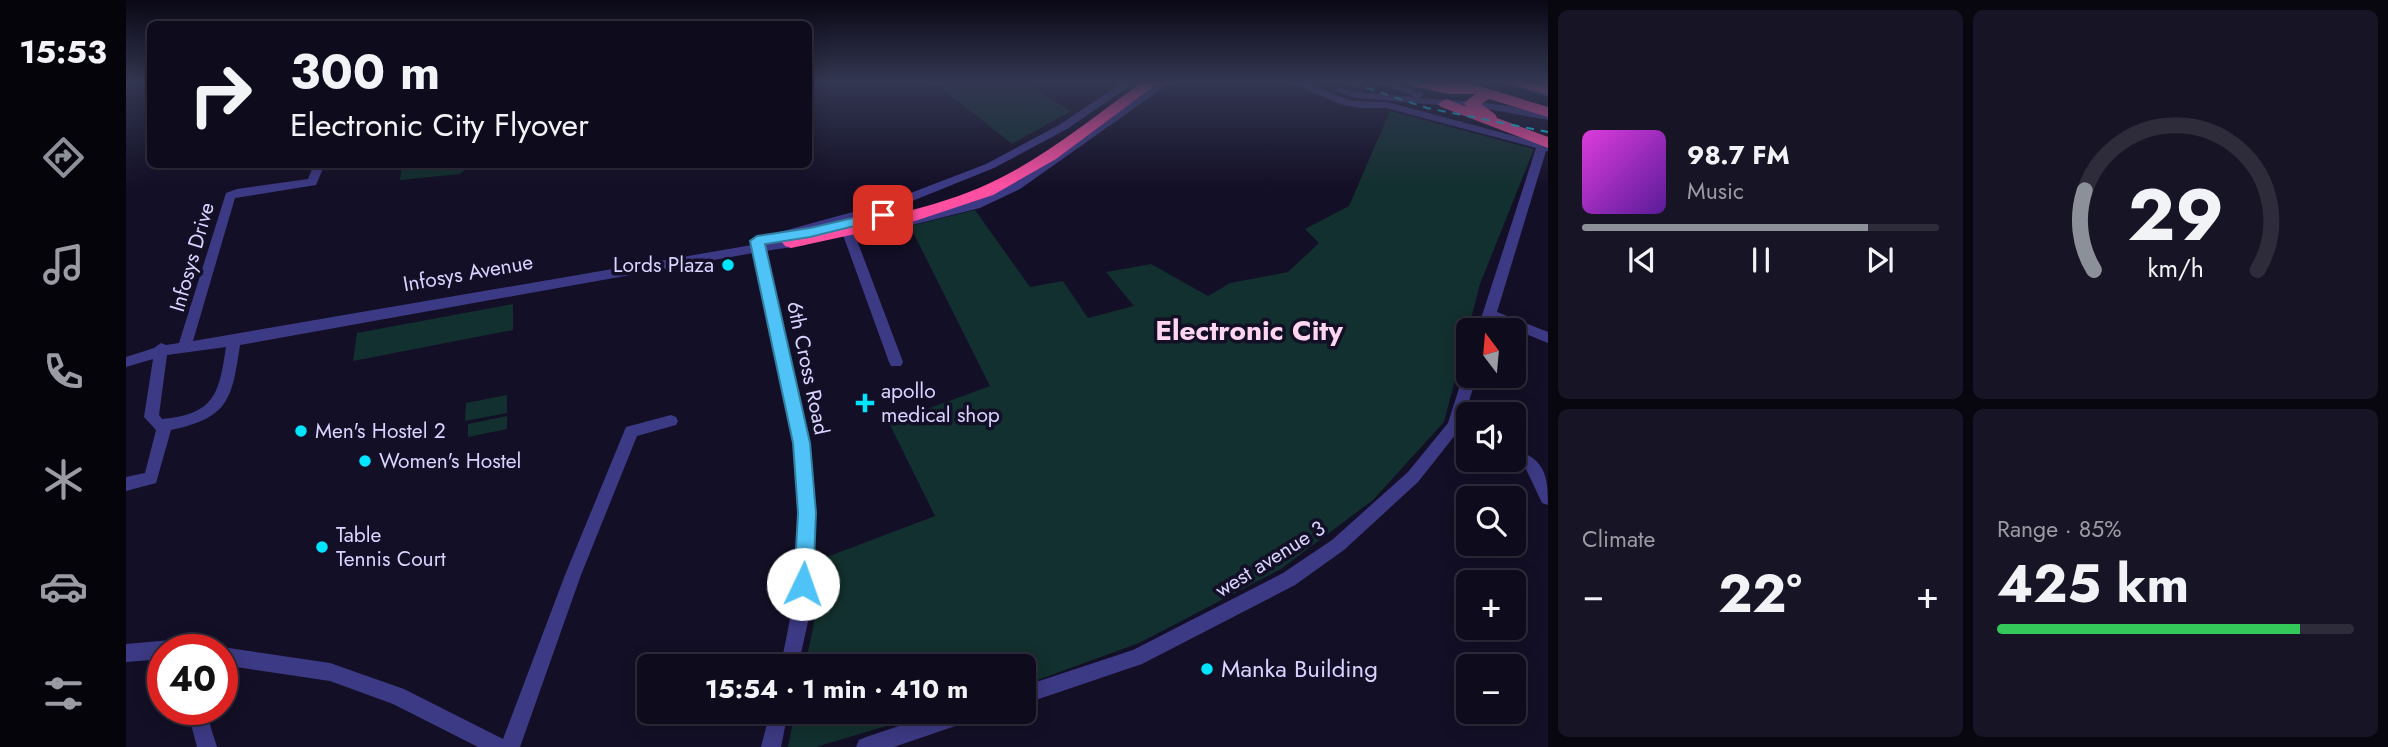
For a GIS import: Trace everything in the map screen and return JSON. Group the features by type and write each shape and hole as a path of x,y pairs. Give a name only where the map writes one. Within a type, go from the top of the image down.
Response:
{"highway":[{"path":"790,238 918,204 981,178 1051,143 1088,118"},
{"path":"790,238 901,218 989,190 1101,118"},
{"path":"1497,118 1546,144"}],"street":[{"path":"790,238 886,207 990,166 1077,118"},
{"path":"790,238 849,235 943,214 995,196 1036,174 1116,118"},
{"path":"1440,118 1546,144 1488,318"},
{"name":"Infosys Drive","path":"186,345 230,196 312,182 318,168"},
{"path":"849,235 896,362"},
{"name":"Infosys Avenue","path":"186,345 790,238"},
{"name":"6th Cross Road","path":"757,244 801,443 807,513 802,608 792,654"},
{"name":"Infosys Avenue","path":"186,345 234,341 672,259"},
{"path":"1489,314 1548,338"},
{"path":"160,350 151,417 158,425 165,425 204,415 219,403 226,386 234,341"},
{"path":"126,360 186,345"},
{"path":"510,747 573,575 631,431 671,421"},
{"path":"126,484 151,478 165,425"},
{"name":"west avenue 3","path":"1036,691 1136,658 1289,579 1338,545 1456,435"},
{"path":"1526,461 1532,464 1548,498"},
{"path":"126,653 147,651"},
{"path":"238,658 330,671 397,696 498,747"},
{"path":"771,747 776,724"},
{"path":"866,747 934,724"},
{"path":"201,725 207,747"}],"green space":[{"path":"979,118 1059,118 1012,144"},
{"path":"1387,118 1416,118 1534,149 1480,284 1471,318 1456,318 1456,376 1444,422 1373,500 1281,569 1139,643 1036,681 1036,654 808,654 824,573 824,558 935,516 889,423 990,386 910,226 975,210 1030,287 1063,281 1088,318 1134,306 1106,272 1151,264 1208,296 1230,283 1288,272 1319,243 1305,229 1349,206"},
{"path":"402,168 467,168 460,174 400,180"},
{"path":"513,304 513,330 353,361 357,333"},
{"path":"507,395 507,413 465,421 466,403"},
{"path":"507,416 507,429 468,437 468,424"},
{"path":"793,724 893,724 816,747 788,747"}],"railway":[{"path":"1477,118 1548,132"}],"place":[{"name":"Lords Plaza","path":"728,265"},
{"name":"apollo medical shop","path":"865,403"},
{"name":"Men's Hostel 2","path":"301,431"},
{"name":"Women's Hostel","path":"365,461"},
{"name":"Table Tennis Court","path":"322,547"},
{"name":"Manka Building","path":"1207,669"}],"district":[{"name":"Electronic City","path":"1249,330"}],"route":[{"path":"803,584 807,513 801,443 757,241 883,215"}]}
